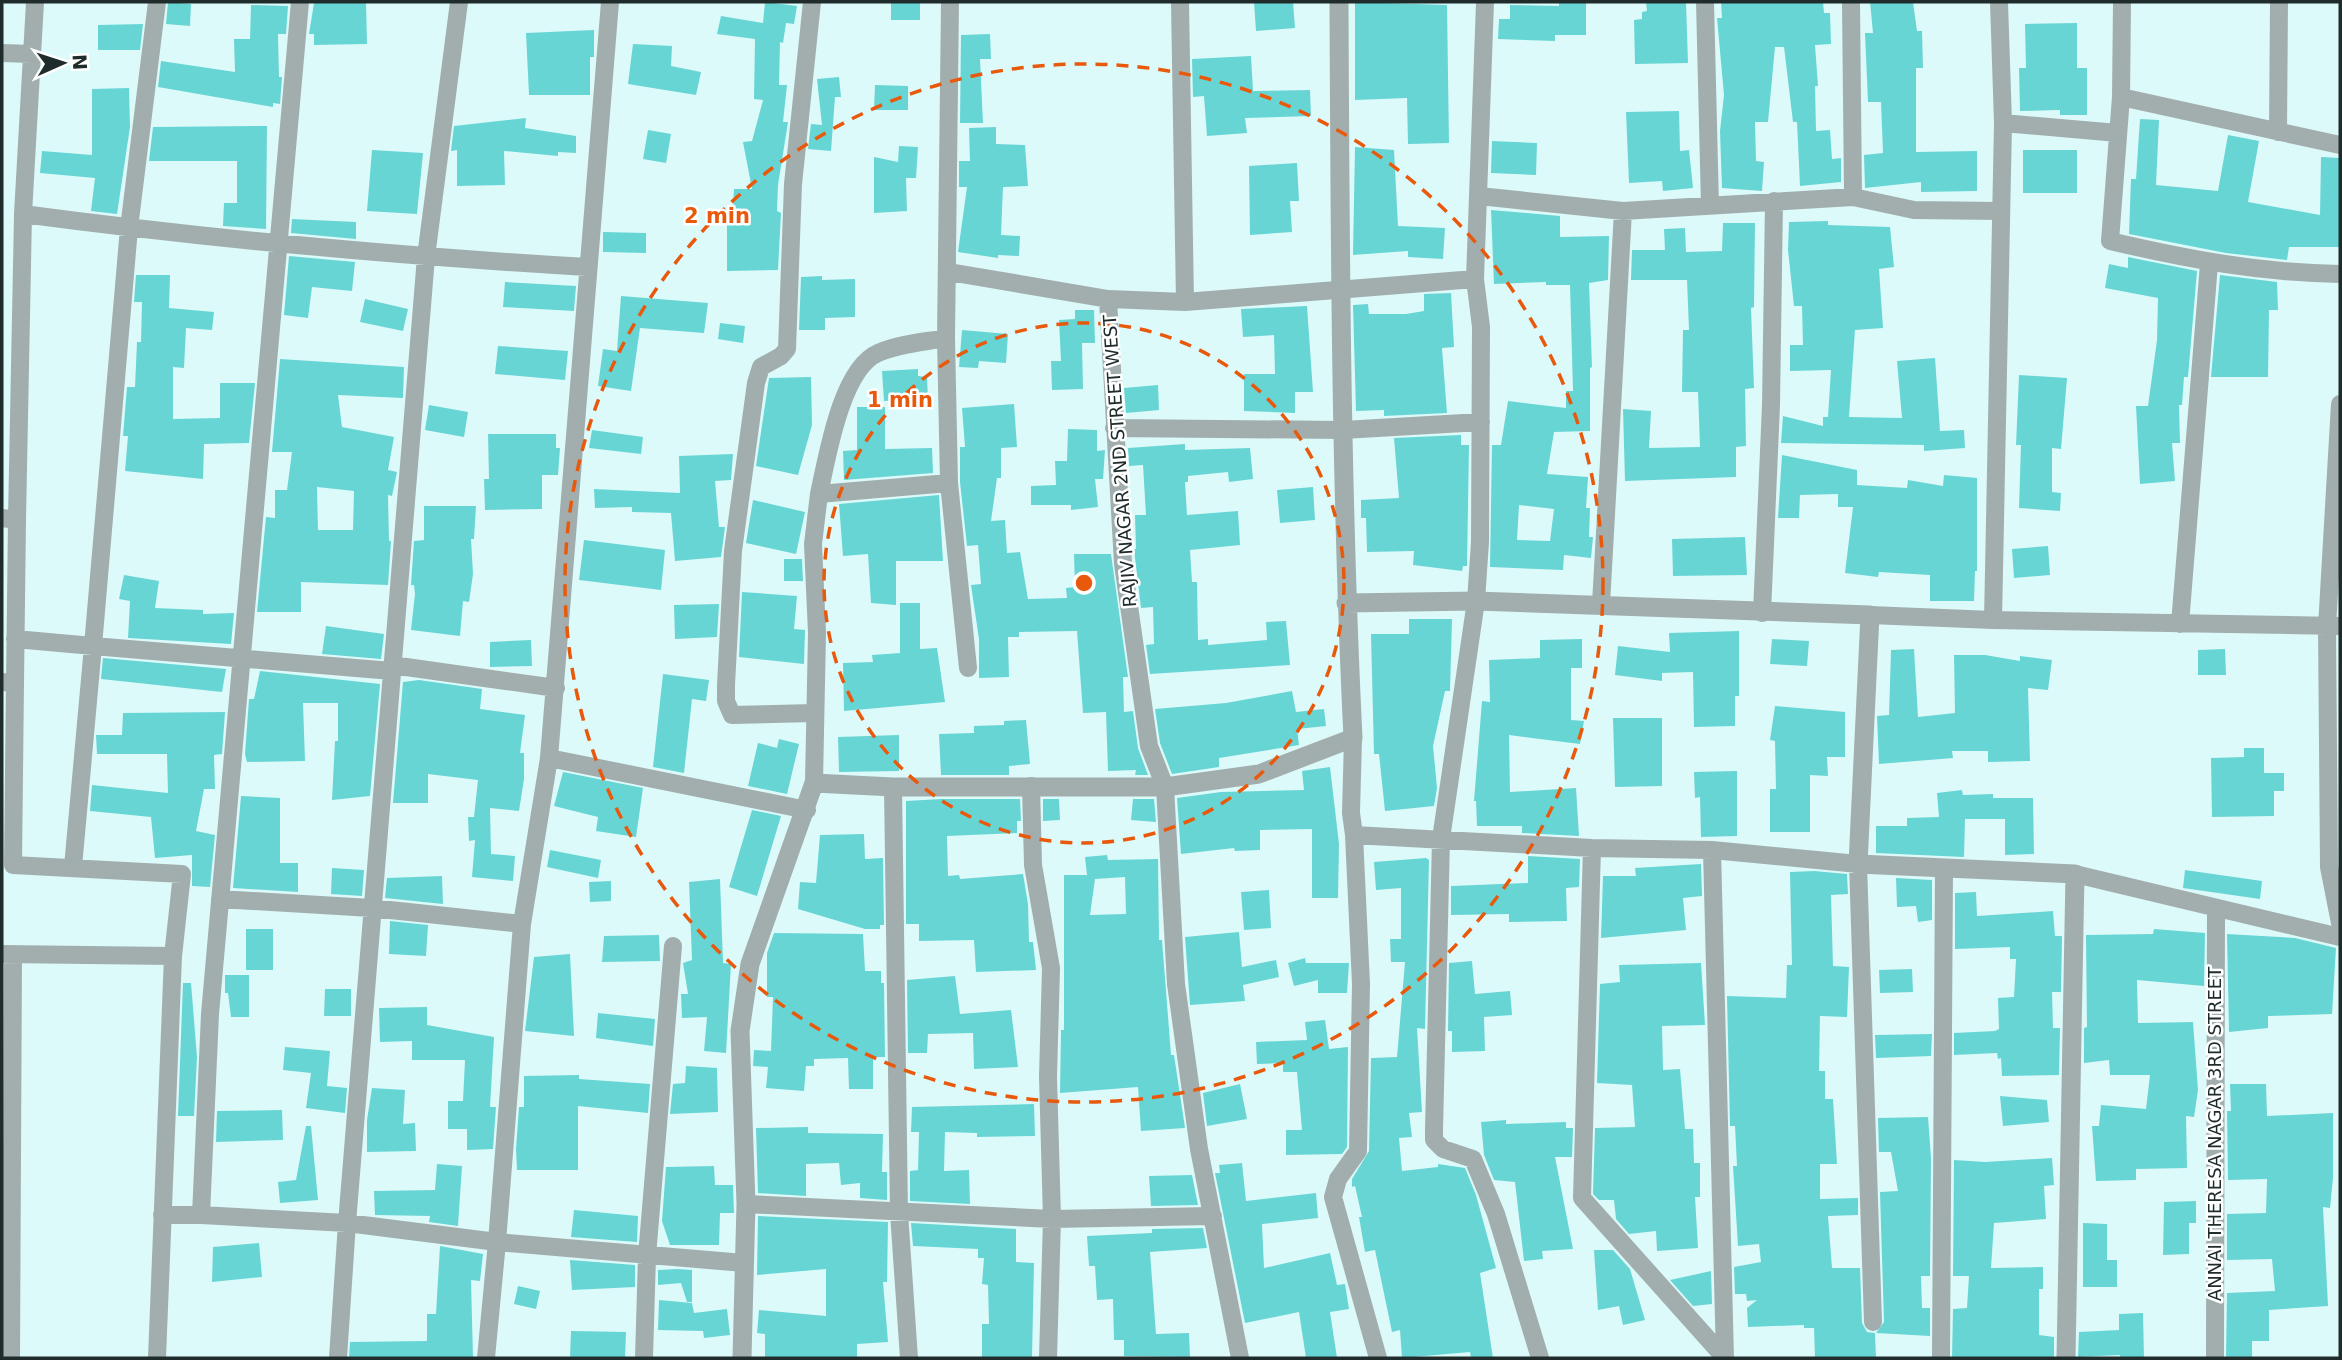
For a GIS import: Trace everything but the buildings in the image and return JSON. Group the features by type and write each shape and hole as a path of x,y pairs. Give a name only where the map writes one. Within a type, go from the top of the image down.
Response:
{"street":[{"path":"35,2 9,519 15,639 8,682 13,865 182,874 173,956 157,1358"},
{"path":"74,867 129,228 157,2"},
{"path":"201,1215 210,1014 300,2"},
{"path":"338,1358 371,908 426,257 459,2"},
{"path":"486,1358 498,1242 522,924 549,758 556,688 610,2"},
{"path":"812,2 793,184 787,349 761,367 756,383 733,551 726,701 732,715 815,713"},
{"path":"950,2 949,272 946,338 949,483 968,668"},
{"path":"1180,2 1185,302"},
{"path":"1339,2 1340,291 1346,603 1353,738 1352,813 1361,985 1358,1151 1338,1179 1333,1197 1378,1358"},
{"path":"1485,2 1475,279 1481,327 1476,601 1441,839 1434,1140 1443,1149 1474,1159 1496,1214 1540,1358"},
{"path":"1705,2 1710,206"},
{"path":"1852,2 1853,197"},
{"path":"1993,620 1998,211 2003,123 1999,2"},
{"path":"2122,2 2121,97 2110,241 2209,264 2301,274 2340,274"},
{"path":"2278,132 2279,2"},
{"path":"2,53 31,54"},
{"path":"2121,97 2340,145"},
{"path":"2003,123 2118,133"},
{"path":"1479,197 1623,211 1853,197 1914,210 1998,211"},
{"path":"1762,613 1772,405 1774,201"},
{"path":"1601,604 1623,211"},
{"path":"23,214 278,243 587,268"},
{"path":"2180,624 2209,264"},
{"path":"949,272 1108,299 1185,302 1475,279"},
{"name":"RAJIV NAGAR 2ND STREET WEST","path":"1108,299 1123,564 1149,746 1165,787 1177,985 1199,1149 1240,1358"},
{"path":"742,1358 746,1204 740,1031 750,964 767,907 807,810 814,783 817,633 813,544 819,494 833,432 856,371 876,354 946,338"},
{"path":"2340,404 2329,867 2340,923"},
{"path":"1114,428 1343,430 1481,422"},
{"path":"819,494 949,483"},
{"path":"1346,603 1476,601 1993,620 2334,626"},
{"path":"1870,615 1858,864 1873,1322"},
{"path":"15,639 392,668 556,688"},
{"path":"814,783 893,787 1165,787 1259,774 1353,738"},
{"path":"549,758 807,810"},
{"path":"1031,786 1032,865 1051,968 1048,1077 1052,1219 1048,1358"},
{"path":"893,787 899,1213 909,1358"},
{"path":"1354,835 1592,848 1712,850 1858,864 2075,874 2216,910 2340,937"},
{"path":"1592,848 1582,1198 1725,1358"},
{"path":"1712,850 1725,1358"},
{"path":"1941,1358 1944,868"},
{"path":"2066,1358 2075,874"},
{"path":"220,899 371,908 522,924"},
{"name":"ANNAI THERESA NAGAR 3RD STREET","path":"2214,1358 2216,910"},
{"path":"644,1358 647,1256 674,946"},
{"path":"11,1358 7,955 173,956"},
{"path":"746,1204 1052,1219 1213,1216"},
{"path":"162,1215 347,1223 498,1242 744,1263"}]}
